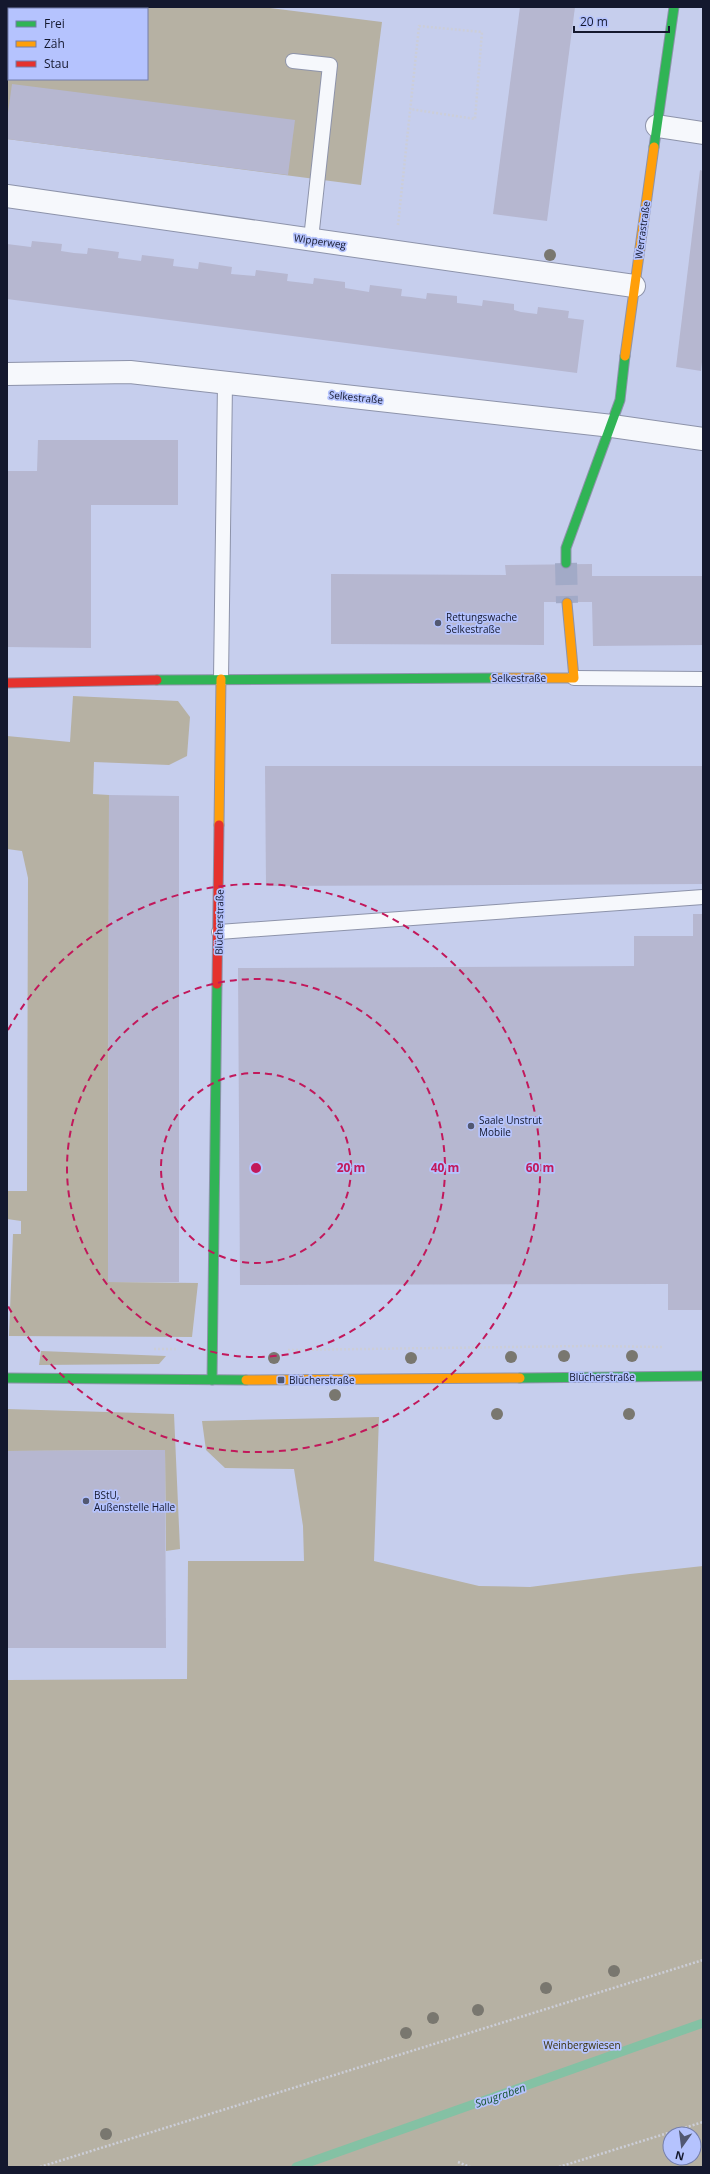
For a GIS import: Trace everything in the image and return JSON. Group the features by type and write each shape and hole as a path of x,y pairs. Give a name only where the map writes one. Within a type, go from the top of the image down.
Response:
{"street":[{"name":"Werrastraße","path":"566,563 566,548 601,450 612,426 620,400 634,286 674,7"},
{"path":"657,126 703,133"},
{"name":"Wipperweg","path":"7,196 634,286"},
{"name":"Selkestraße","path":"7,374 130,372 612,426 703,439"},
{"path":"567,604 574,678"},
{"name":"Selkestraße","path":"221,679 574,678"},
{"path":"7,682 221,679"},
{"name":"Blücherstraße","path":"212,1380 221,679"},
{"name":"Blücherstraße","path":"7,1378 212,1380 703,1376"}],"lane":[{"path":"293,61 330,65 311,239"},
{"path":"221,679 225,383"},
{"path":"574,678 703,679"},
{"path":"218,932 703,897"}],"path":[{"path":"395,251 410,109 419,26 482,32 475,119 410,109"},
{"path":"284,1350 588,1346 665,1347"},
{"path":"150,1349 212,1351"},
{"path":"40,2167 703,1960"},
{"path":"559,2167 703,2122"},
{"path":"458,2162 470,2167"}],"green space":[{"path":"7,7 262,7 382,22 361,185 7,139"},
{"path":"73,696 178,701 190,717 187,756 169,765 94,762 93,794 109,795 108,1282 198,1283 192,1337 9,1336 13,1234 21,1234 21,1221 7,1219 8,1191 27,1191 28,878 22,851 7,849 7,736 70,742"},
{"path":"41,1351 166,1356 159,1364 39,1365"},
{"path":"7,1409 174,1414 180,1549 166,1551 165,1450 7,1451"},
{"name":"Weinbergwiesen","path":"379,1417 374,1561 479,1586 530,1587 703,1566 703,2167 7,2167 7,1680 187,1679 188,1561 304,1561 303,1526 294,1469 225,1468 206,1450 202,1421"}],"building":[{"path":"520,7 575,7 547,221 493,214"},
{"path":"12,84 295,120 288,175 7,139 7,120"},
{"path":"700,170 703,171 703,353 701,371 676,367"},
{"path":"32,241 62,244 61,251 74,253 87,254 88,248 119,252 118,258 141,261 142,255 174,259 173,266 198,269 199,262 232,267 231,274 255,276 256,270 288,274 287,281 313,284 314,278 345,282 345,288 369,292 370,285 402,289 401,296 426,299 427,293 457,296 457,303 482,306 483,300 514,304 514,310 521,312 537,314 538,307 569,311 568,318 584,320 577,373 7,299 7,244 31,247"},
{"path":"38,440 178,440 178,505 91,505 91,648 7,647 7,471 37,471"},
{"name":"Rettungswache Selkestraße","path":"592,564 592,576 703,576 703,645 593,646 592,602 544,602 544,645 331,644 331,574 506,575 505,565"},
{"path":"265,766 703,766 703,884 266,886"},
{"path":"109,795 179,796 179,1282 108,1282"},
{"name":"Saale Unstrut Mobile","path":"693,914 703,914 703,1310 668,1310 668,1284 240,1285 238,968 634,966 634,936 693,936"},
{"name":"BStU, Außenstelle Halle","path":"165,1450 166,1648 7,1648 7,1451"}],"waterway":[{"name":"Saugraben","path":"296,2167 703,2023"}],"tunnel":[{"path":"566,563 567,603"}],"traffic: fast":[{"path":"654,147 674,7"},
{"path":"566,563 566,548 620,400 625,356"},
{"path":"157,680 494,678"},
{"path":"212,1380 217,984"},
{"path":"520,1378 703,1376"},
{"path":"7,1378 246,1380"}],"traffic: slow":[{"path":"625,356 654,147"},
{"path":"494,678 574,678 567,603"},
{"path":"219,825 221,679"},
{"path":"246,1380 520,1378"}],"traffic: jam":[{"path":"7,683 157,680"},
{"path":"217,984 219,825"}],"place":[{"name":"Rettungswache Selkestraße","path":"438,623"},
{"name":"Saale Unstrut Mobile","path":"471,1126"},
{"name":"Blücherstraße","path":"281,1380"},
{"name":"BStU, Außenstelle Halle","path":"86,1501"}]}
